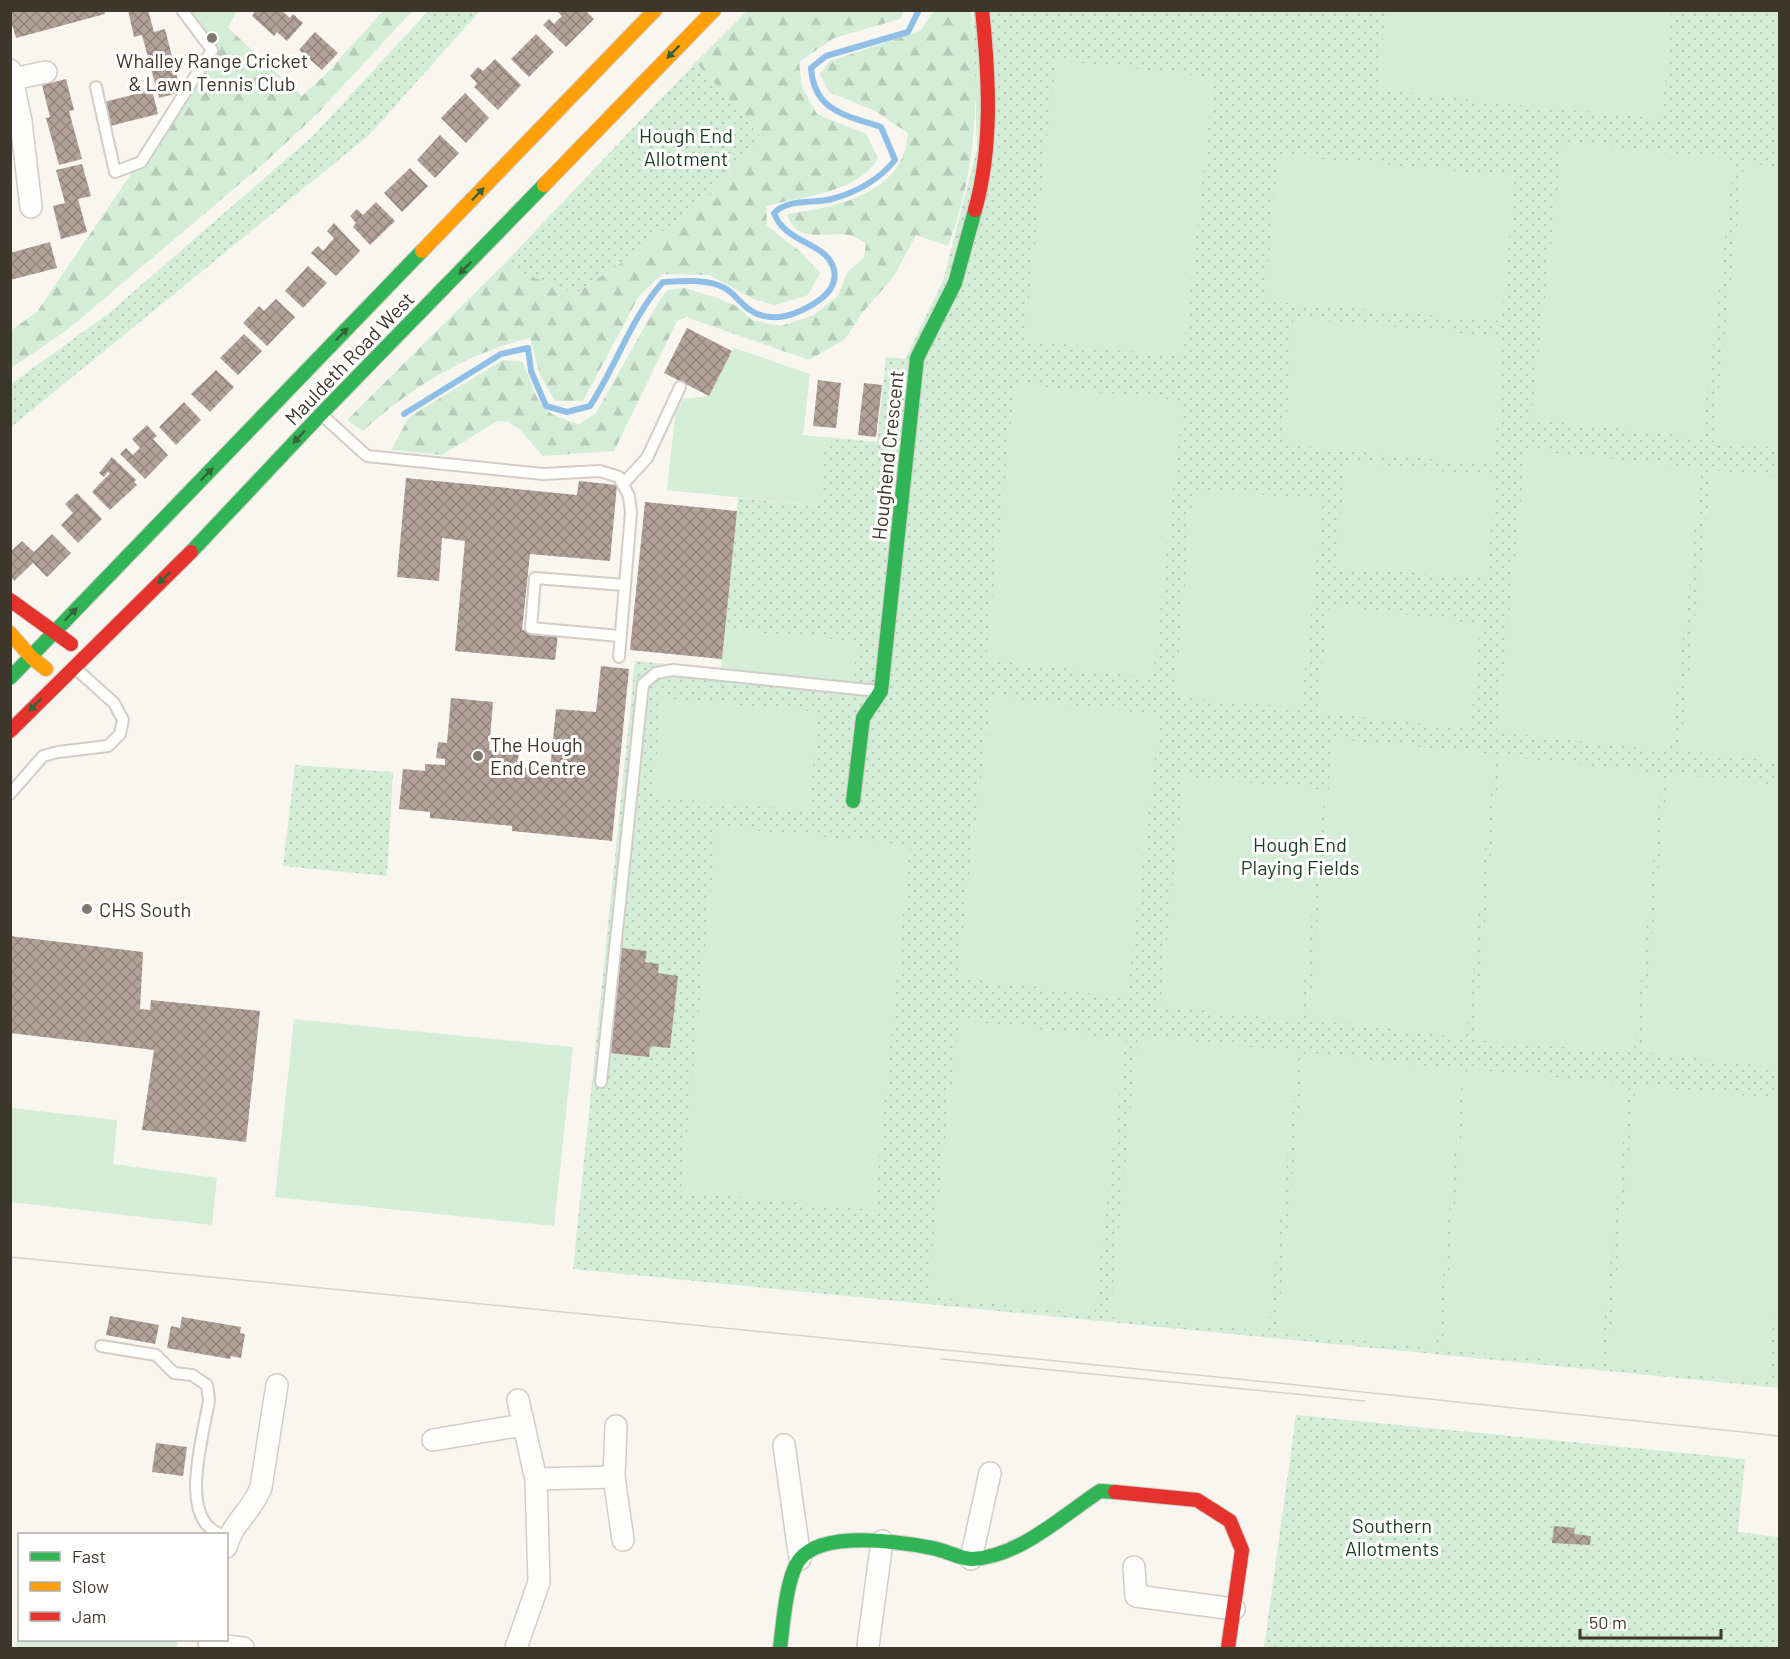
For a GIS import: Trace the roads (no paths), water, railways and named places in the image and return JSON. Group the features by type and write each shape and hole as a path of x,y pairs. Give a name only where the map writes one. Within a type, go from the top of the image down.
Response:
{"street":[{"name":"Mauldeth Road West","path":"10,678 655,10"},
{"name":"Mauldeth Road West","path":"10,731 183,561 321,414 714,10"},
{"name":"Houghend Crescent","path":"854,801 863,718 881,691 917,358 955,283 981,189 987,125 988,67 982,10"},
{"path":"31,207 12,74 46,72"},
{"path":"10,600 86,656"},
{"path":"10,633 31,657 60,680"},
{"path":"228,1535 256,1502 261,1487 278,1385"},
{"path":"516,1648 539,1582 536,1479 518,1400"},
{"path":"434,1440 523,1425"},
{"path":"616,1426 614,1477 623,1540"},
{"path":"780,1648 788,1589 800,1559 784,1445"},
{"path":"972,1559 990,1473"},
{"path":"536,1479 614,1477"},
{"path":"800,1559 822,1546 853,1539 934,1548 972,1559 1015,1548 1100,1491 1197,1500 1230,1521 1237,1532 1242,1550 1228,1648"},
{"path":"868,1646 882,1541"},
{"path":"1134,1567 1136,1596 1234,1609"},
{"path":"209,1644 243,1648"}],"lane":[{"path":"96,87 116,172 141,162 212,50 182,10"},
{"path":"624,483 647,458 680,387"},
{"path":"321,414 367,456 543,474 600,471 609,472 624,483 631,513 619,657"},
{"path":"620,636 531,628 535,578 624,585"},
{"path":"10,794 43,756 108,746 120,734 123,720 114,703 74,667"},
{"path":"601,1082 643,684 656,672 673,670 881,691"},
{"path":"101,1346 156,1355 174,1373 192,1376 207,1385 209,1400 195,1496 201,1521 214,1533"}],"waterway":[{"path":"404,414 501,354 528,348 531,371 546,406 567,412 590,406 642,310 663,282 697,281 718,285 728,290 750,310 767,317 794,314 822,298 831,288 834,280 834,270 830,261 824,254 787,231 779,223 774,213 787,205 832,199 850,193 875,179 895,160 881,127 855,119 825,102 818,94 813,82 811,68 826,56 908,32 919,10"}],"tram line":[{"path":"10,1257 1287,1384 1780,1436"},
{"path":"941,1359 1365,1401"}],"place":[{"name":"Whalley Range Cricket & Lawn Tennis Club","path":"212,38"},
{"name":"The Hough End Centre","path":"478,756"},
{"name":"CHS South","path":"87,909"}],"park label":[{"name":"Hough End Allotment","path":"686,146"},
{"name":"Hough End Playing Fields","path":"1300,856"},
{"name":"Southern Allotments","path":"1392,1536"}]}
